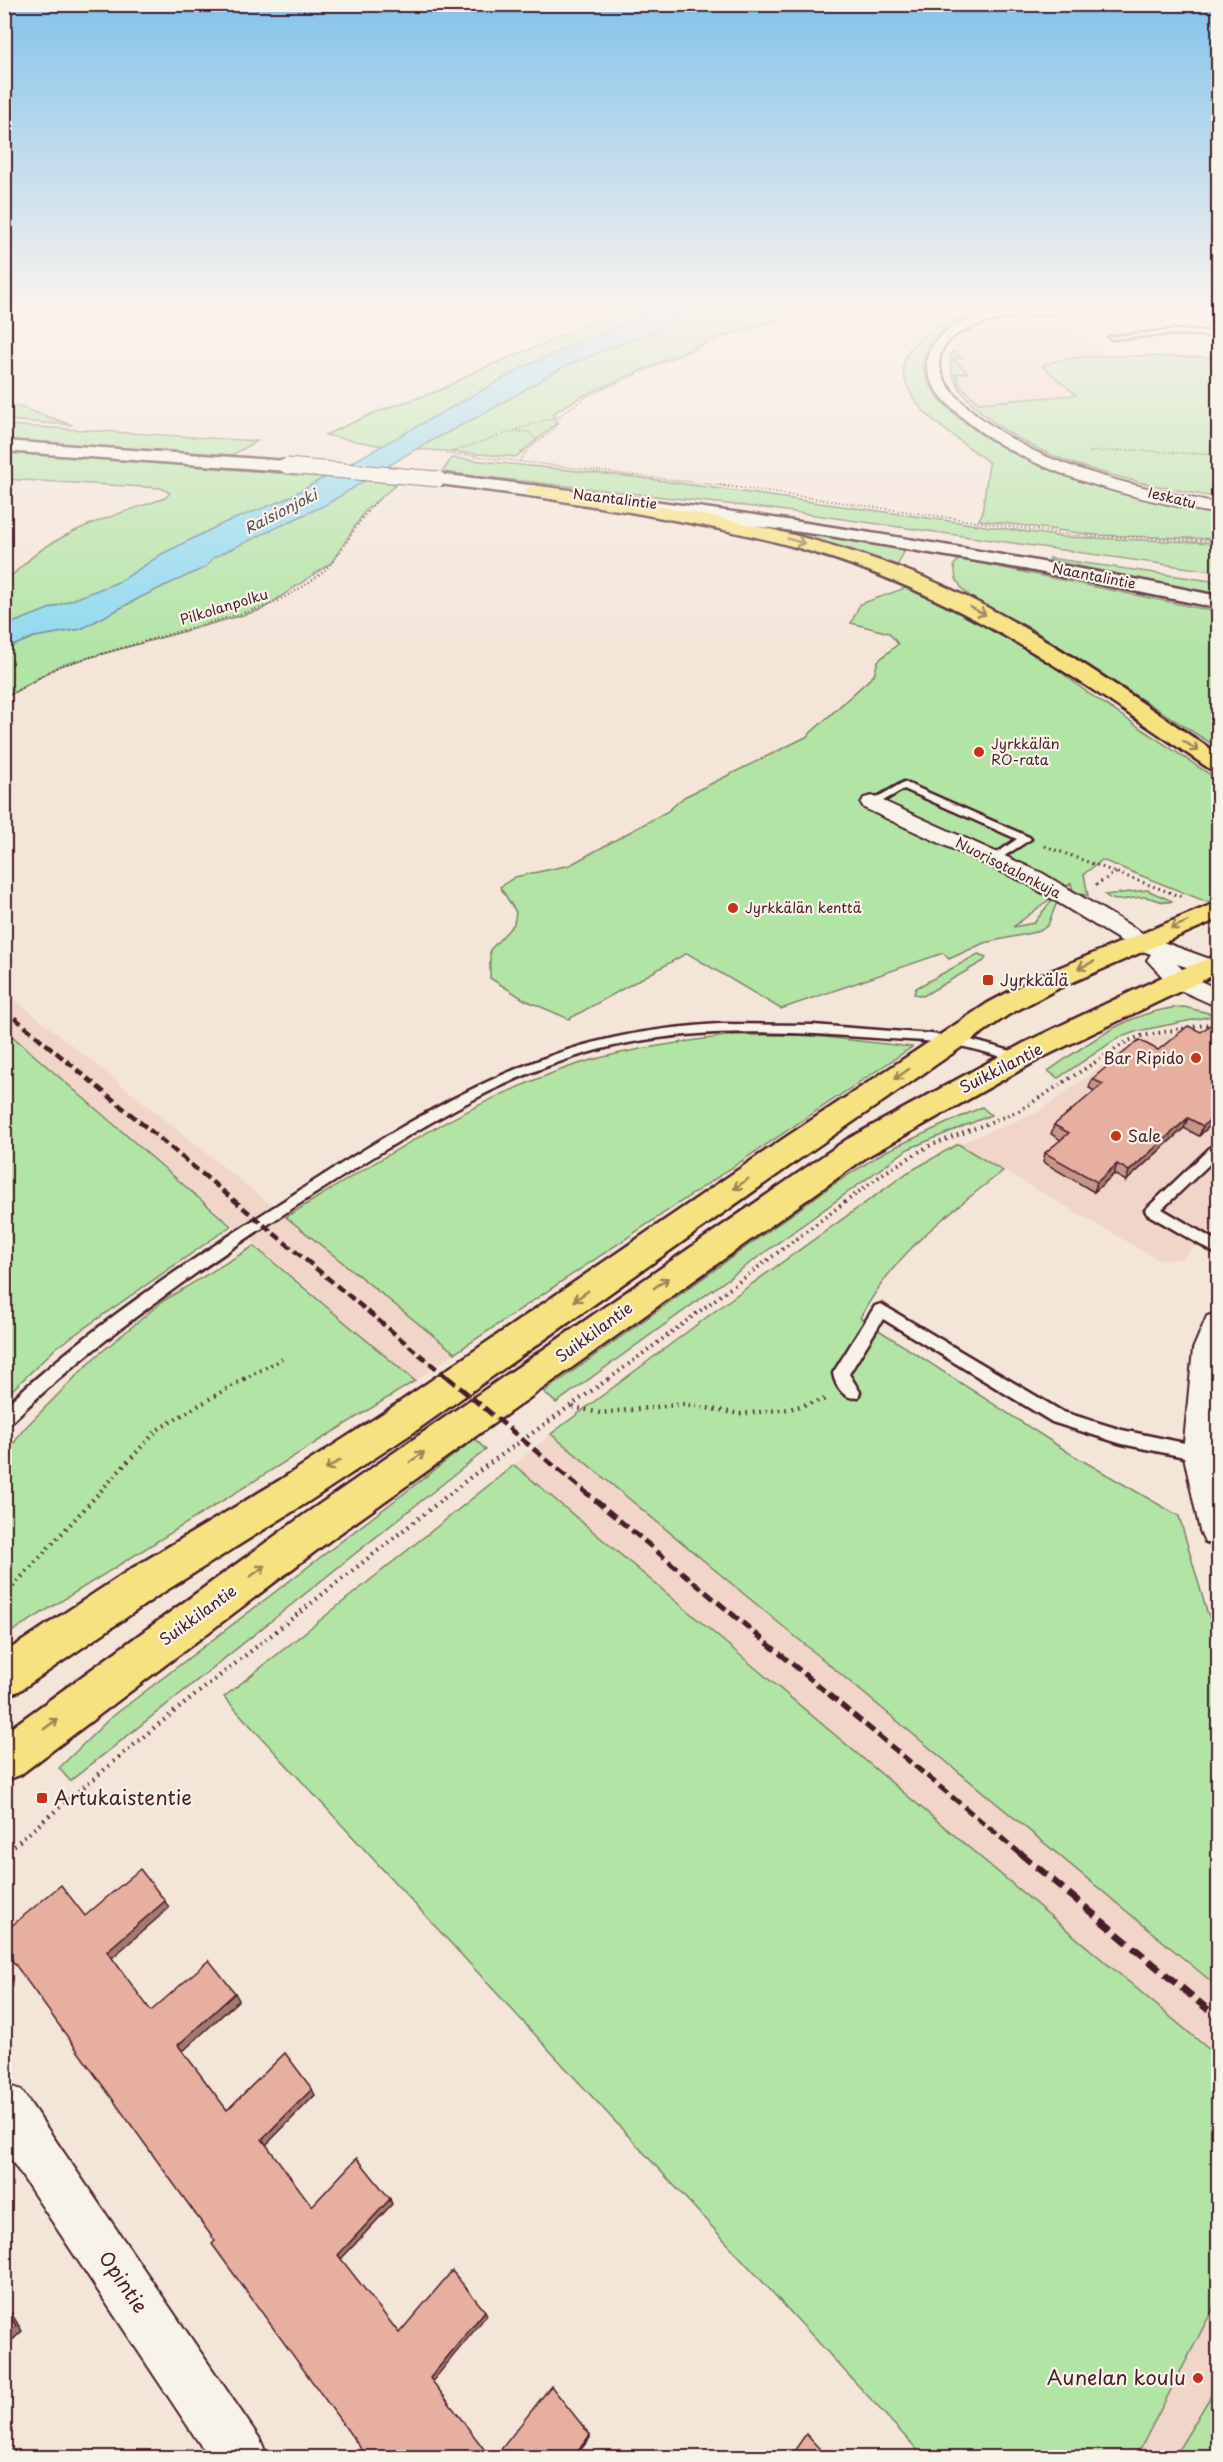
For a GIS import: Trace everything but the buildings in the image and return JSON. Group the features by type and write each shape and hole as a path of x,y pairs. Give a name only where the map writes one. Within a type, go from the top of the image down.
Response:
{"main road":[{"name":"Naantalintie","path":"4,446 438,479 747,516 981,554 1218,602"},
{"path":"532,489 778,536 857,559 911,579 979,611 1019,634 1218,764"},
{"path":"747,516 938,538 1139,567"},
{"path":"4,1677 145,1582 294,1491 401,1421 950,1040 1049,982 1218,909"},
{"name":"Suikkilantie","path":"4,1760 315,1529 857,1148 922,1109 1021,1058 1216,966"}],"street":[{"name":"Ieskatu","path":"978,423 1044,460 1105,481 1218,509"},
{"name":"Nuorisotalonkuja","path":"872,803 1034,878 1140,942"},
{"path":"1140,942 1216,966"},
{"path":"1140,942 1180,981 1218,999"},
{"path":"1218,1325 1209,1349 1209,1455 1218,1531"},
{"name":"Opintie","path":"4,2107 241,2457"}],"lane":[{"path":"872,803 904,784 1025,839"},
{"path":"995,859 1025,839"},
{"path":"4,1418 82,1347 187,1268 399,1136 517,1074 567,1055 625,1039 685,1031 793,1028 950,1040 1021,1058"},
{"path":"1218,1148 1152,1210 1218,1249"},
{"path":"852,1392 842,1380 841,1373 881,1310 1058,1417 1122,1437 1209,1455"}],"path":[{"path":"438,458 535,423"},
{"path":"520,461 526,449 552,432 559,423"},
{"path":"509,431 529,432 537,440"},
{"path":"1081,453 1131,450 1218,455"},
{"path":"475,456 675,479 1070,535 1218,541"},
{"name":"Pilkolanpolku","path":"4,698 59,666 261,610 280,601 333,562 365,511 380,499"},
{"path":"1025,839 1118,871 1183,897"},
{"path":"4,1854 155,1727 472,1476 572,1407 884,1173 927,1147 1019,1111 1135,1038 1218,1023"},
{"path":"4,1596 158,1430 215,1394 282,1359"},
{"path":"572,1407 600,1413 684,1404 740,1414 789,1409 852,1392"}],"shaded area":[{"path":"4,991 455,1353 415,1381 5,1030"},
{"path":"1211,1028 1218,1032 1218,1225 1182,1259 1159,1260 958,1144 1038,1112 1139,1039"},
{"path":"551,1434 1218,1987 1218,2057 514,1465"},
{"name":"Aunelan koulu","path":"1218,2299 1218,2457 1136,2457"}],"green space":[{"path":"44,423 66,423 72,425"},
{"path":"352,423 424,423 382,446 325,435"},
{"path":"466,423 556,424 516,457 416,449"},
{"path":"936,423 966,423 1005,448 1038,464 1110,486 1218,514 1218,539 1096,535 979,520 982,514 989,463"},
{"path":"994,423 1218,423 1218,498 1086,468 1022,441"},
{"path":"5,425 257,441 232,455 5,440"},
{"path":"5,451 325,477 284,500 224,523 162,554 121,581 5,626 5,581 34,556 72,532 165,498 170,493 161,488 5,479"},
{"path":"452,458 634,477 1064,537 1218,543 1218,572 772,509 442,472"},
{"path":"365,480 398,483 365,511 332,562 261,610 59,666 5,698 5,649 34,637 81,629 199,570 214,557 327,504"},
{"path":"779,530 905,550 896,568"},
{"path":"1049,558 1218,582 1218,594 1049,560"},
{"path":"959,559 1218,612 1218,748 1030,628 975,600 963,590 956,579 954,565"},
{"path":"911,586 956,604 1035,652 1088,693 1218,780 1218,897 1207,902 1102,860 1084,874 1088,896 1073,891 1071,883 1013,927 1034,923 1051,901 1057,902 1048,925 1040,931 984,943 949,959 943,953 781,1009 687,953 569,1019 525,1000 490,978 490,950 514,924 516,912 500,887 515,877 570,865 668,811 684,797 806,737 874,675 878,661 898,644 889,633 851,623 860,604"},
{"path":"1147,890 1172,901 1165,902 1143,897 1114,900 1105,895"},
{"path":"978,954 986,957 984,961 923,996 914,994 916,988"},
{"path":"1184,1007 1217,1015 1138,1031 1118,1038 1058,1078 1048,1071 1129,1020 1165,1009"},
{"path":"5,1030 231,1226 57,1347 5,1397"},
{"path":"733,1035 806,1035 912,1047 455,1353 286,1217 461,1114 534,1080 611,1055"},
{"path":"982,1107 991,1115 908,1149 556,1403 544,1392 834,1184 884,1152"},
{"path":"958,1144 1003,1171 923,1236 890,1273 860,1318 1071,1454 1179,1516 1207,1612 1218,1635 1218,1987 551,1434 735,1296 907,1173"},
{"path":"254,1246 415,1381 5,1636 5,1456 23,1430 93,1359 163,1301"},
{"path":"475,1439 486,1450 122,1740 70,1781 59,1768 109,1719"},
{"path":"514,1465 1218,2057 1218,2299 1136,2457 924,2457 224,1697"},
{"path":"1218,2384 1218,2457 1174,2457"}],"water":[{"name":"Raisionjoki","path":"423,423 466,423 421,446 327,504 214,557 206,567 145,595 81,629 34,637 5,649 5,626 121,581 162,554 224,523 284,500"}],"railway":[{"path":"4,1009 449,1379"},
{"path":"447,1377 1022,1855"},
{"path":"1020,1853 1218,2018"}],"place":[{"name":"Jyrkkälän RO-rata","path":"979,752"},
{"name":"Jyrkkälän kenttä","path":"733,908"},
{"name":"Jyrkkälä","path":"988,980"},
{"name":"Bar Ripido","path":"1196,1058"},
{"name":"Sale","path":"1116,1136"},
{"name":"Artukaistentie","path":"42,1798"},
{"name":"Aunelan koulu","path":"1198,2378"}]}
